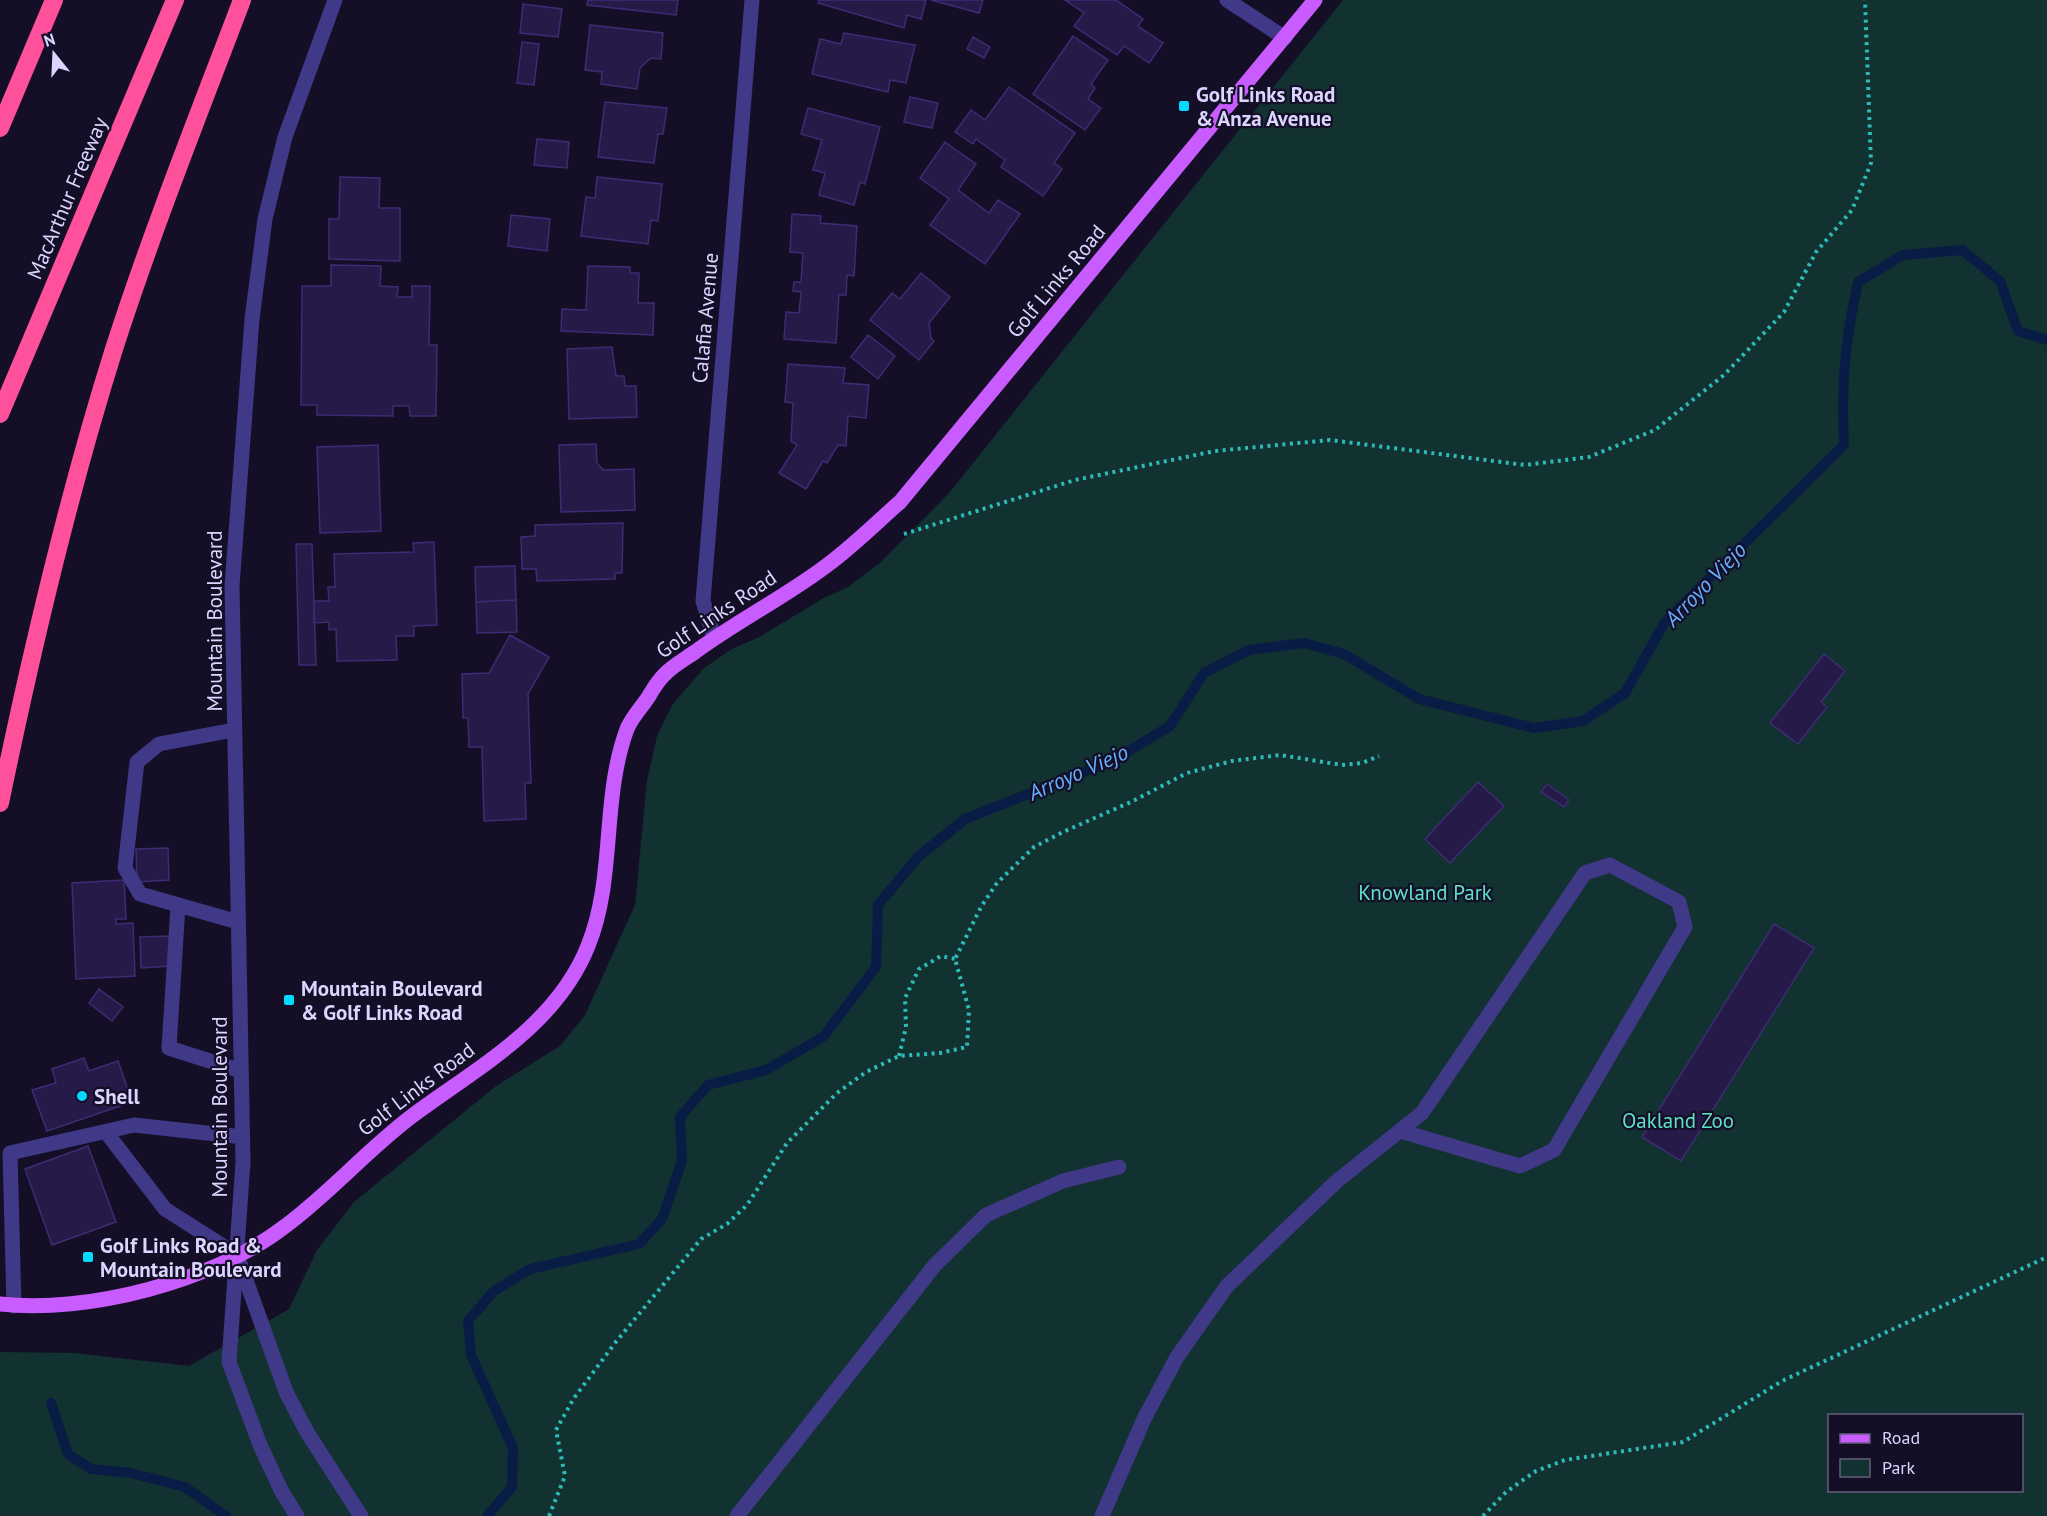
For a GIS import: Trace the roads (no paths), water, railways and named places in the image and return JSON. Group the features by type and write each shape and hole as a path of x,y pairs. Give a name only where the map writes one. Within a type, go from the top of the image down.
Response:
{"highway":[{"path":"0,128 54,0"},
{"name":"MacArthur Freeway","path":"0,414 175,0"},
{"path":"0,802 63,534 114,351 170,190 242,0"}],"main road":[{"name":"Golf Links Road","path":"7,1305 80,1305 134,1294 187,1277 237,1255 282,1229 410,1118 516,1041 547,1012 572,981 588,947 601,909 615,774 628,726 664,675 714,638 827,566 900,502 1315,0"}],"street":[{"name":"Mountain Boulevard","path":"297,1516 282,1492 260,1445 229,1362 243,1137 232,586 252,319 264,229 274,175 285,136 336,0"},
{"name":"Calafia Avenue","path":"714,638 703,601 752,0"},
{"path":"1227,0 1285,38"},
{"path":"234,730 159,744 137,762 125,868 140,894 238,921"},
{"path":"1102,1516 1144,1419 1177,1357 1227,1287 1337,1181 1422,1113 1585,873 1610,865 1679,902 1684,927 1554,1150 1520,1166 1400,1131"},
{"path":"178,905 169,1048 241,1071"},
{"path":"7,1305 10,1153 134,1125 243,1137"},
{"path":"106,1132 165,1209 237,1255 286,1392 307,1432 361,1516"},
{"path":"738,1516 935,1265 986,1215 1063,1181 1119,1167"}],"waterway":[{"name":"Arroyo Viejo","path":"487,1516 512,1487 513,1448 471,1355 468,1321 494,1291 530,1269 639,1244 662,1219 682,1161 680,1117 708,1085 766,1070 823,1037 876,967 878,905 918,857 965,819 1114,760 1170,726 1204,673 1249,650 1304,643 1344,654 1419,699 1534,728 1583,721 1625,693 1665,622 1844,445 1845,363 1858,282 1903,255 1962,250 2000,281 2018,331 2047,340"},
{"name":"Arroyo Viejo","path":"51,1403 68,1454 91,1469 131,1473 185,1487 226,1516"}],"place":[{"name":"Golf Links Road & Anza Avenue","path":"1184,106"},
{"name":"Mountain Boulevard & Golf Links Road","path":"289,1000"},
{"name":"Shell","path":"82,1096"},
{"name":"Golf Links Road & Mountain Boulevard","path":"88,1257"}],"park label":[{"name":"Knowland Park","path":"1425,892"},
{"name":"Oakland Zoo","path":"1678,1120"}]}
